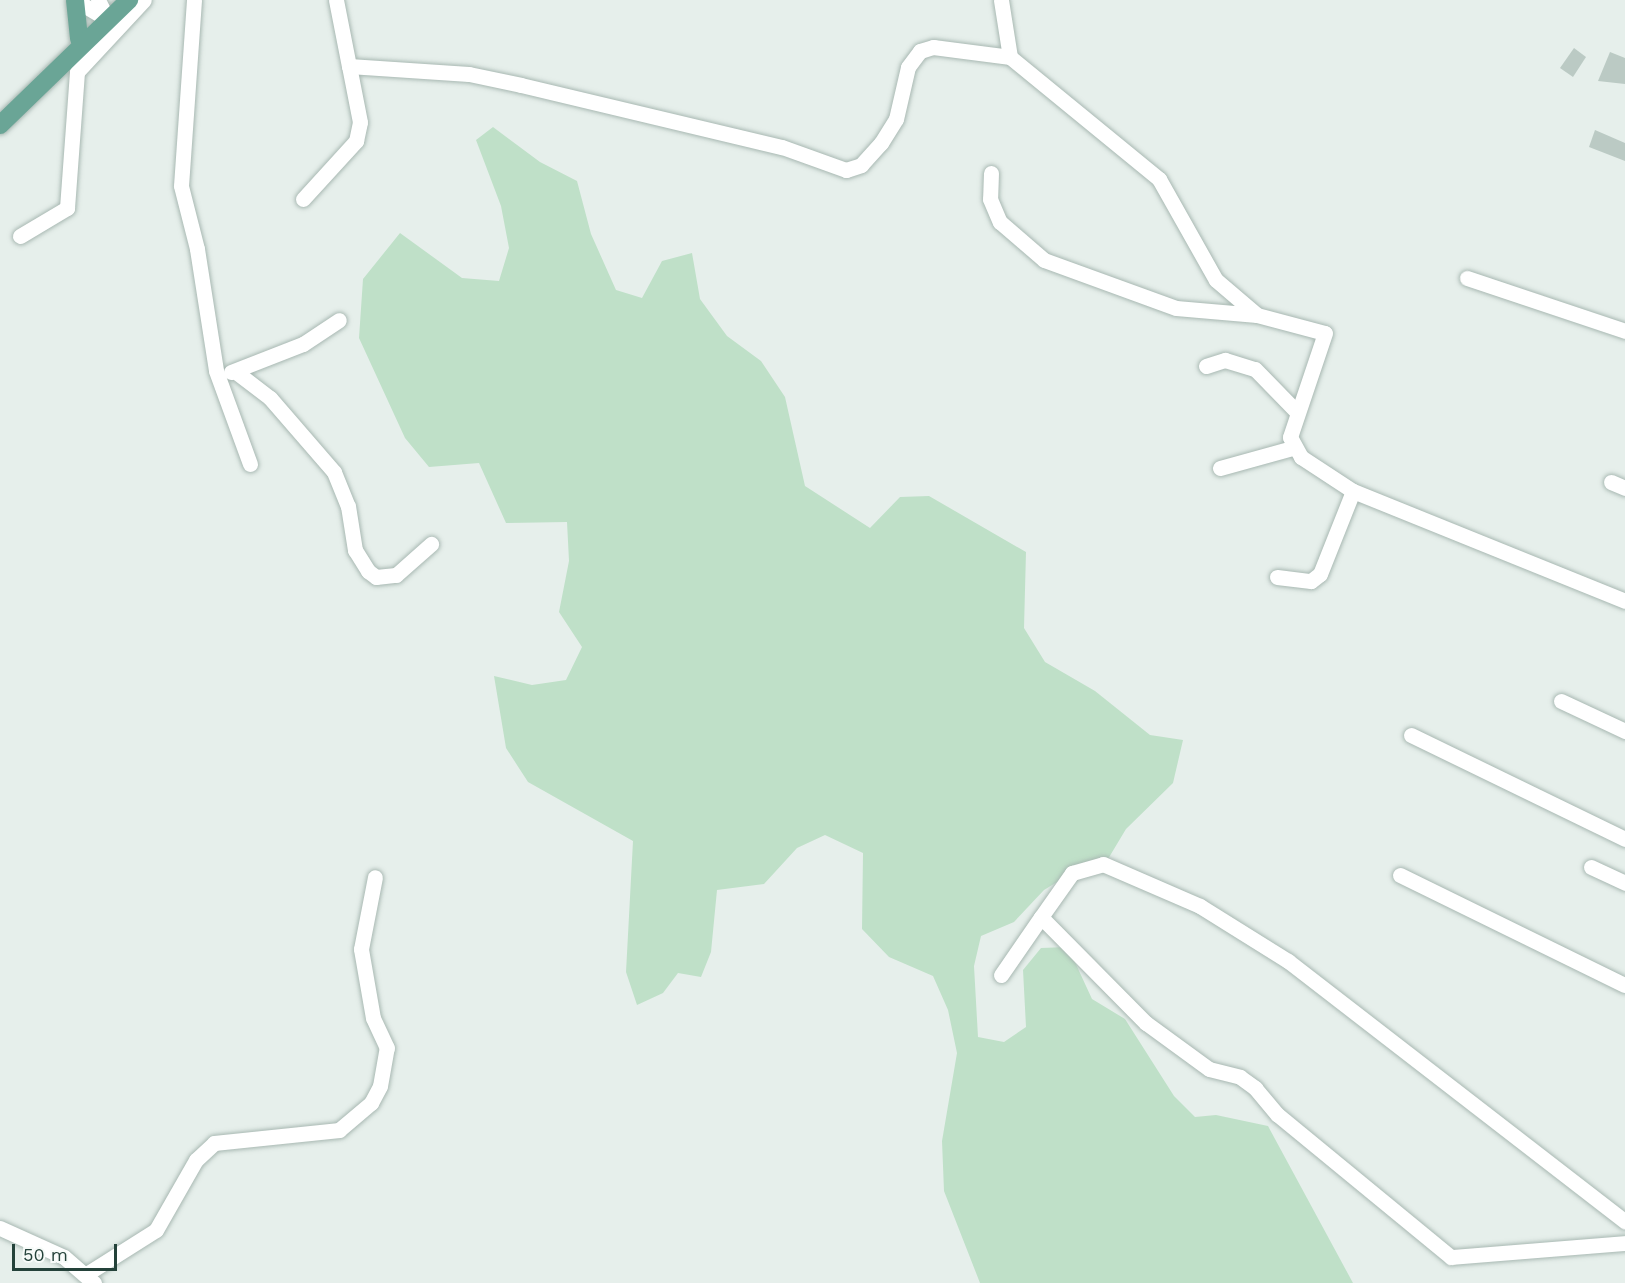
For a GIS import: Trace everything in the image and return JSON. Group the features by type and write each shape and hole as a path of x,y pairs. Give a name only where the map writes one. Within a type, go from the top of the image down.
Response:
{"main road":[{"path":"75,0 84,41"},
{"path":"0,125 84,41 129,0"},
{"path":"84,41 104,7"}],"street":[{"path":"75,0 104,7"},
{"path":"20,236 67,208 74,79 144,0"},
{"path":"194,0 179,168 216,371 250,464"},
{"path":"303,199 356,141 360,122 336,0"},
{"path":"1001,0 1010,57"},
{"path":"349,66 479,76 672,119 846,170 861,165 881,144 896,119 908,68 920,51 933,47 1010,57 1159,179 1216,280 1257,315"},
{"path":"991,173 990,199 1000,222 1044,261 1112,280 1176,308 1257,315 1325,333 1297,412 1292,448"},
{"path":"1467,278 1625,331"},
{"path":"216,371 236,372 303,344 339,320"},
{"path":"1206,366 1225,360 1255,369 1297,412"},
{"path":"236,372 270,398 334,472 348,506 355,550 368,571 376,577 396,575 431,544"},
{"path":"1220,468 1292,448"},
{"path":"1292,448 1353,490 1625,601"},
{"path":"1277,577 1311,581 1320,574 1353,490"},
{"path":"1561,702 1625,731"},
{"path":"1411,735 1625,839"},
{"path":"1000,975 1072,873 1103,864 1200,906 1287,961 1625,1221"},
{"path":"1591,867 1625,883"},
{"path":"1400,875 1625,985"},
{"path":"0,1228 91,1278 156,1230 196,1160 214,1143 339,1130 371,1103 380,1086 387,1048 368,996 361,949 375,877"},
{"path":"1041,917 1146,1023 1209,1069 1240,1077 1255,1088 1278,1115 1451,1257 1625,1243"}],"green space":[{"path":"493,127 540,162 577,181 591,234 616,290 642,298 662,261 692,253 700,299 727,336 761,361 785,397 805,486 870,528 900,497 929,496 1026,552 1024,628 1045,662 1095,691 1150,735 1183,740 1173,783 1126,829 1105,864 1070,874 1044,890 1014,922 981,936 974,966 978,1037 1004,1042 1026,1027 1023,970 1041,948 1068,947 1092,999 1125,1019 1174,1096 1195,1117 1216,1115 1268,1126 1353,1283 980,1283 944,1191 942,1141 957,1053 948,1010 933,976 889,957 862,929 863,853 825,835 797,848 764,884 717,890 711,952 701,977 678,973 663,993 637,1005 626,972 633,841 528,782 506,748 494,676 532,685 566,680 582,647 559,612 569,561 567,522 506,523 479,463 429,467 405,438 359,338 363,279 400,233 462,278 499,281 509,248 501,206 476,140"}],"building":[{"path":"1574,48 1586,57 1573,77 1560,68"},
{"path":"1610,52 1625,58 1625,84 1598,81"},
{"path":"1595,130 1625,143 1625,161 1589,147"}]}
